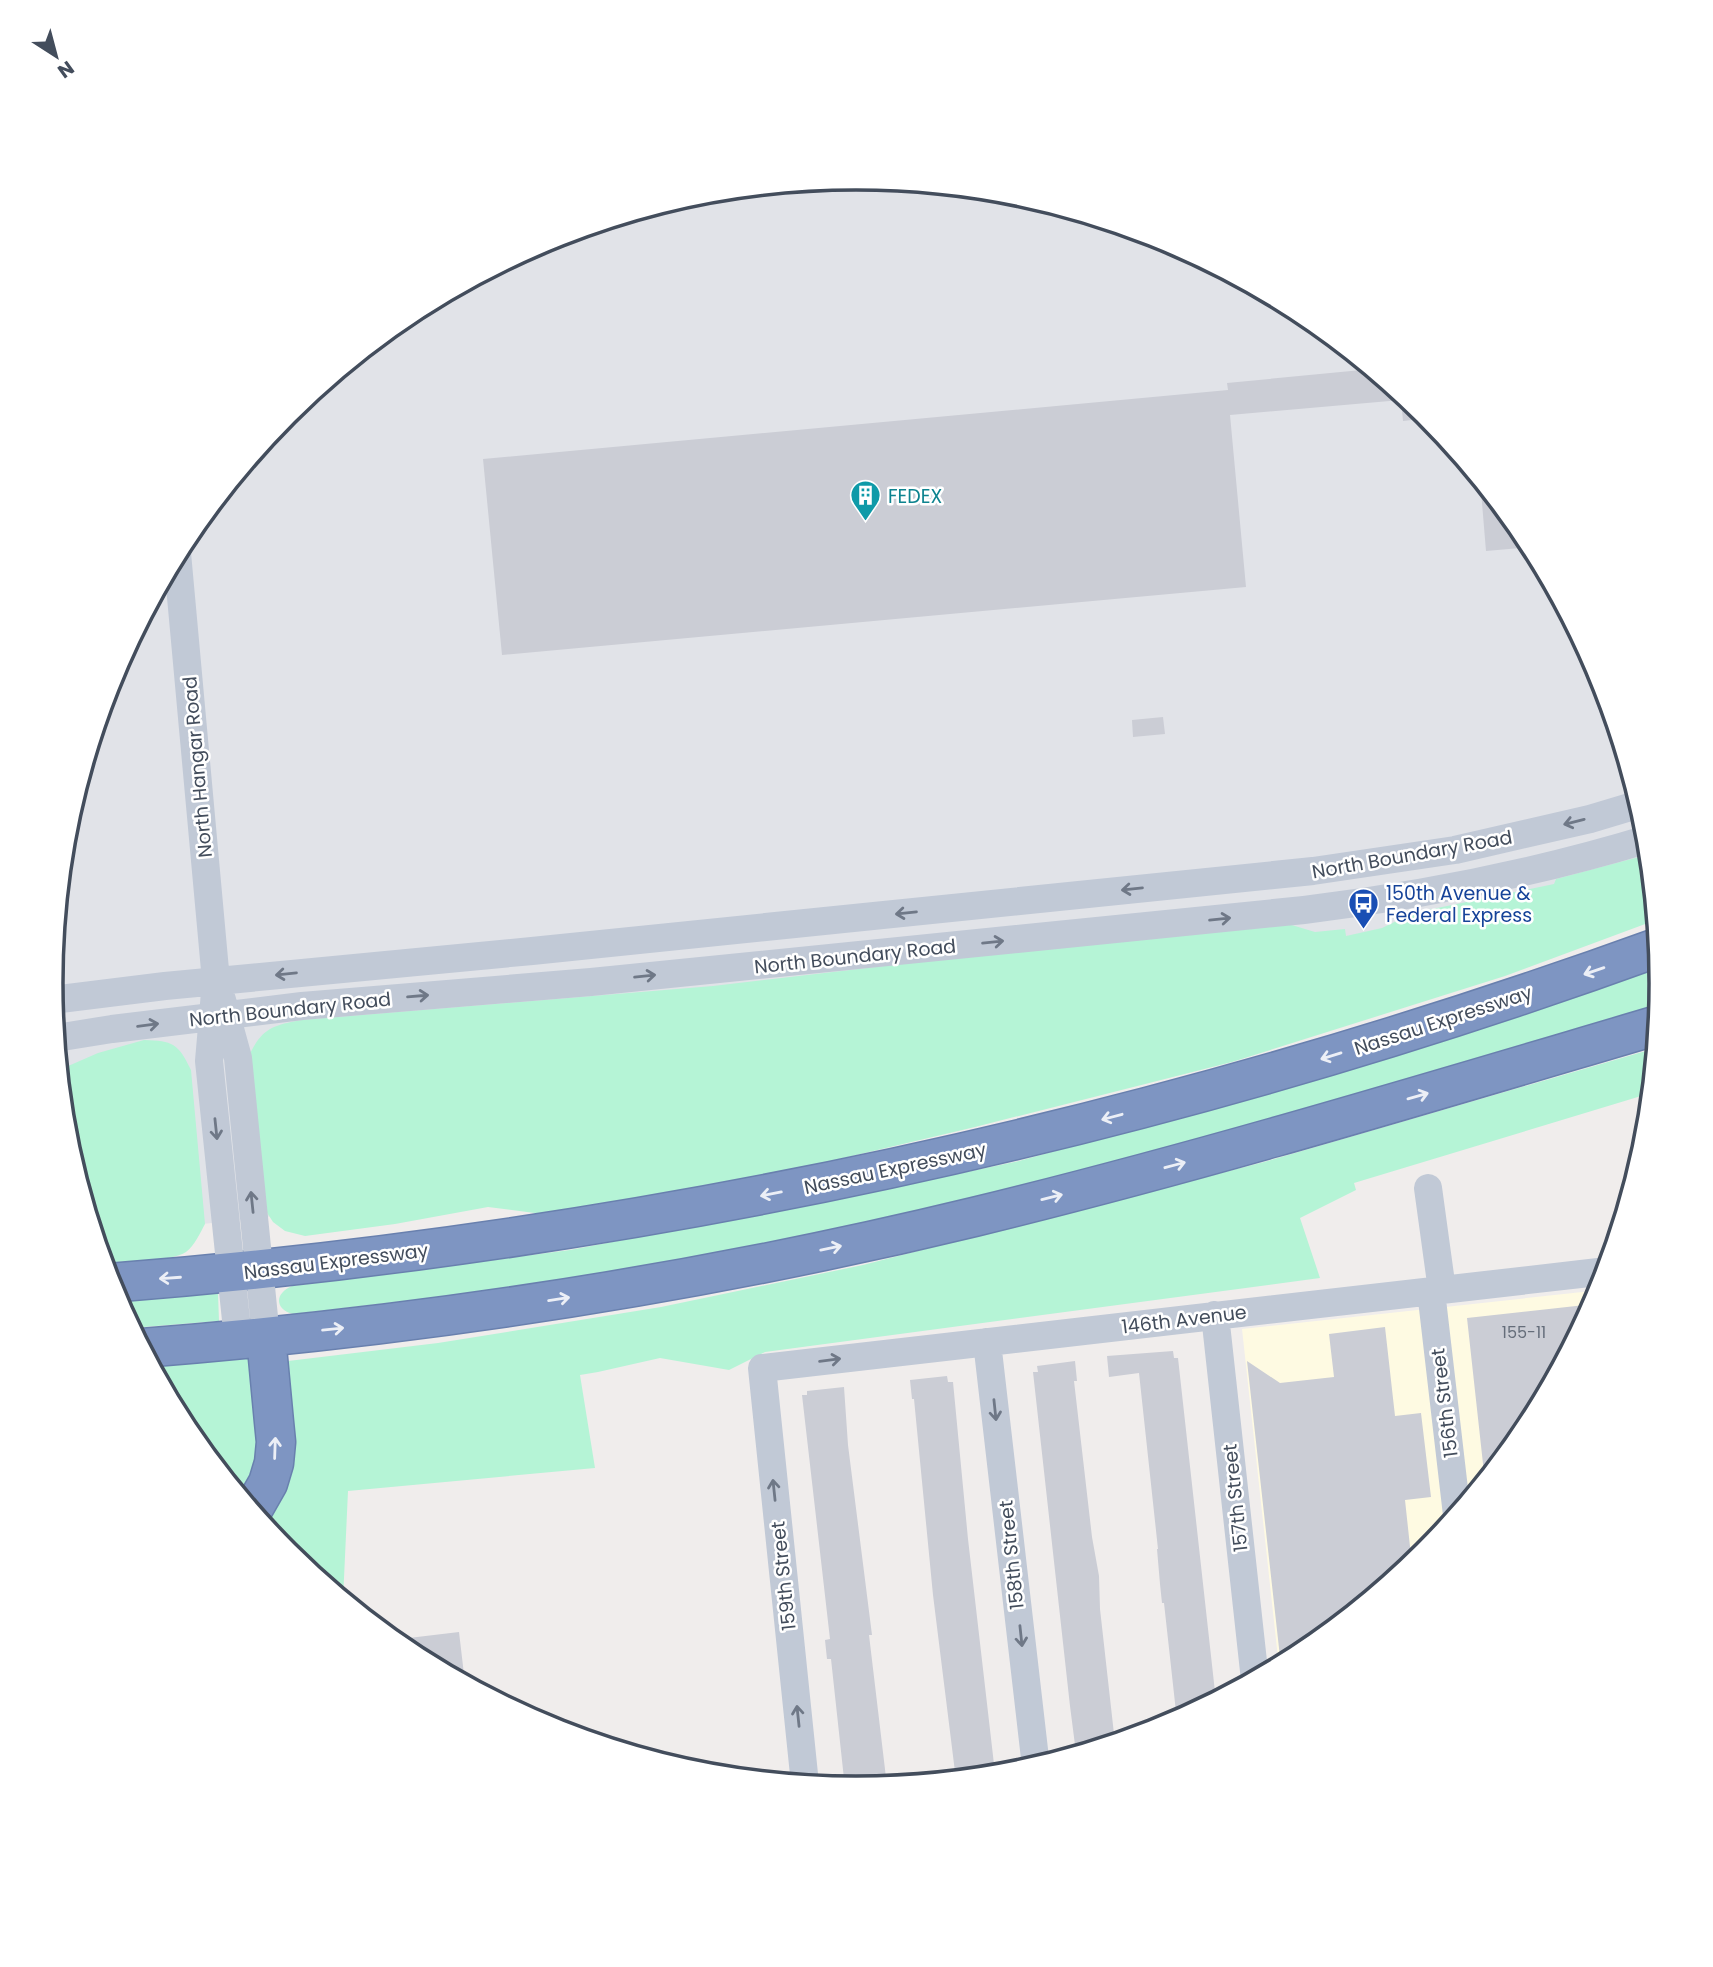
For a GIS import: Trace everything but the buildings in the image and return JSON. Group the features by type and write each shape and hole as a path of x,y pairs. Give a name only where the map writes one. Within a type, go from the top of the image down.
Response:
{"highway":[{"name":"Nassau Expressway","path":"121,1282 245,1272 421,1251 626,1220 835,1182 974,1151 1170,1102 1453,1018 1649,951"},
{"path":"152,1347 388,1323 552,1300 729,1269 902,1233 1178,1164 1648,1028"},
{"path":"252,1338 276,1442 268,1483 257,1503"}],"street":[{"name":"North Hangar Road","path":"179,572 220,1016 209,1061 245,1272 252,1338"},
{"name":"North Boundary Road","path":"64,998 102,992 1359,866 1455,850 1630,807"},
{"name":"North Boundary Road","path":"65,1037 302,1006 618,979 1304,910 1432,890 1637,842"},
{"name":"156th Street","path":"1428,1188 1456,1503"},
{"name":"146th Avenue","path":"762,1368 1595,1272"},
{"name":"157th Street","path":"1215,1315 1254,1670"},
{"name":"158th Street","path":"987,1342 1034,1757"},
{"name":"159th Street","path":"762,1368 804,1775"}],"shaded area":[{"path":"856,190 908,192 1011,205 1062,217 1160,250 1207,272 1253,296 1340,354 1418,422 1453,460 1486,500 1544,587 1590,680 1608,728 1635,829 1644,895 344,1208 185,1226 81,1151 70,1087 63,984 70,880 90,778 123,680 169,587 197,543 227,500 295,422 373,354 460,296 553,250 601,232 702,205 753,197"},
{"path":"1588,1291 1544,1380 1486,1467 1453,1507 1418,1545 1380,1580 1340,1613 1278,1655 1242,1329"}],"green space":[{"path":"1639,857 1647,923 1505,976 1232,1062 975,1127 733,1184 550,1215 488,1207 395,1224 305,1236 285,1231 273,1222 264,1208 247,1060 262,1035 281,1024 301,1020 713,986 1285,923 1315,932 1345,929 1346,936 1382,928 1413,913 1554,884 1556,879"},
{"path":"1649,968 1649,1015 911,1217 552,1284 293,1314 282,1308 279,1301 282,1293 292,1286 570,1250 1019,1161 1340,1072"},
{"path":"144,1040 162,1041 178,1049 191,1070 205,1224 192,1246 179,1255 114,1262 90,1189 78,1138 68,1066 98,1053"},
{"path":"1646,1051 1642,1096 1354,1183 1356,1190 1300,1218 1320,1278 765,1352 729,1370 660,1358 580,1375 595,1468 348,1491 344,1589 295,1545 260,1507 282,1364 288,1361 438,1343 661,1307 863,1265 1264,1162"},
{"path":"218,1293 219,1321 142,1327 129,1300"},
{"path":"252,1357 262,1436 247,1491 197,1424 160,1363"}],"place":[{"name":"FEDEX","path":"865,523"},
{"name":"150th Avenue & Federal Express","path":"1363,931"}]}
